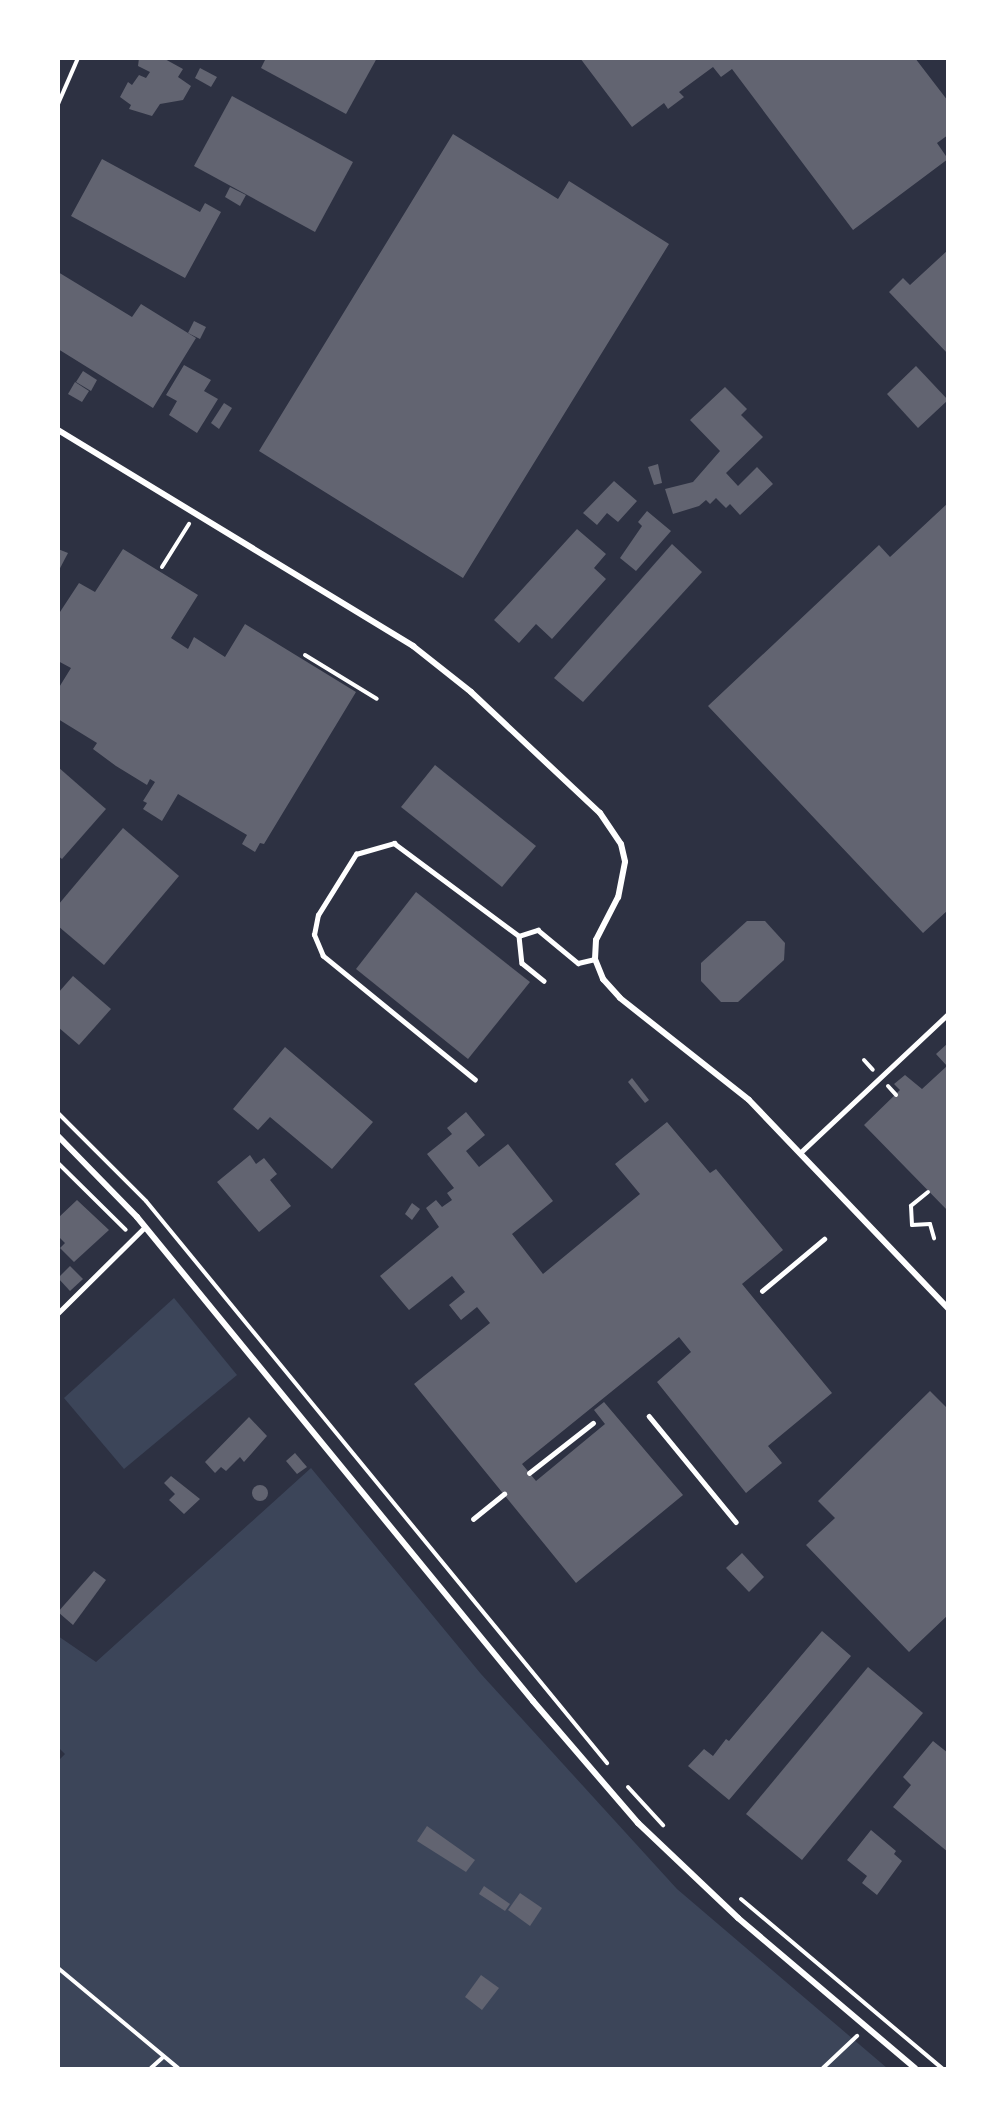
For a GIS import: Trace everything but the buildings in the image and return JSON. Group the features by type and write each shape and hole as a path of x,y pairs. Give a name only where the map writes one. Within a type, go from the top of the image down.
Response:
{"street":[{"path":"58,430 413,646 471,692 600,813 621,844 625,862 618,897 596,940 595,959 603,979 620,998 749,1100 948,1308"},
{"path":"58,1136 146,1227 533,1701 638,1823 738,1918 865,2028 915,2068"}],"lane":[{"path":"475,1080 323,956 314,935 318,915 356,854 394,843 519,936 522,963 544,981"},
{"path":"519,936 538,930 578,963 595,959"},
{"path":"800,1153 948,1014"},
{"path":"58,1313 146,1227"},
{"path":"762,1291 824,1239"},
{"path":"649,1416 736,1522"},
{"path":"530,1473 593,1423"},
{"path":"473,1519 504,1494"}],"path":[{"path":"58,104 78,58"},
{"path":"162,567 196,513"},
{"path":"305,655 377,699"},
{"path":"58,1113 146,1201 611,1768"},
{"path":"904,1212 928,1192"},
{"path":"911,1206 912,1225 930,1224 934,1238"},
{"path":"626,1784 668,1830"},
{"path":"733,1891 942,2068"},
{"path":"58,1968 162,2058 178,2068"},
{"path":"823,2068 865,2028"},
{"path":"151,2068 162,2058"}],"shaded area":[{"path":"174,1298 237,1375 124,1469 64,1398"},
{"path":"311,1468 481,1674 677,1889 887,2068 59,2068 58,1761 65,1754 59,1748 58,1636 96,1662"}]}
